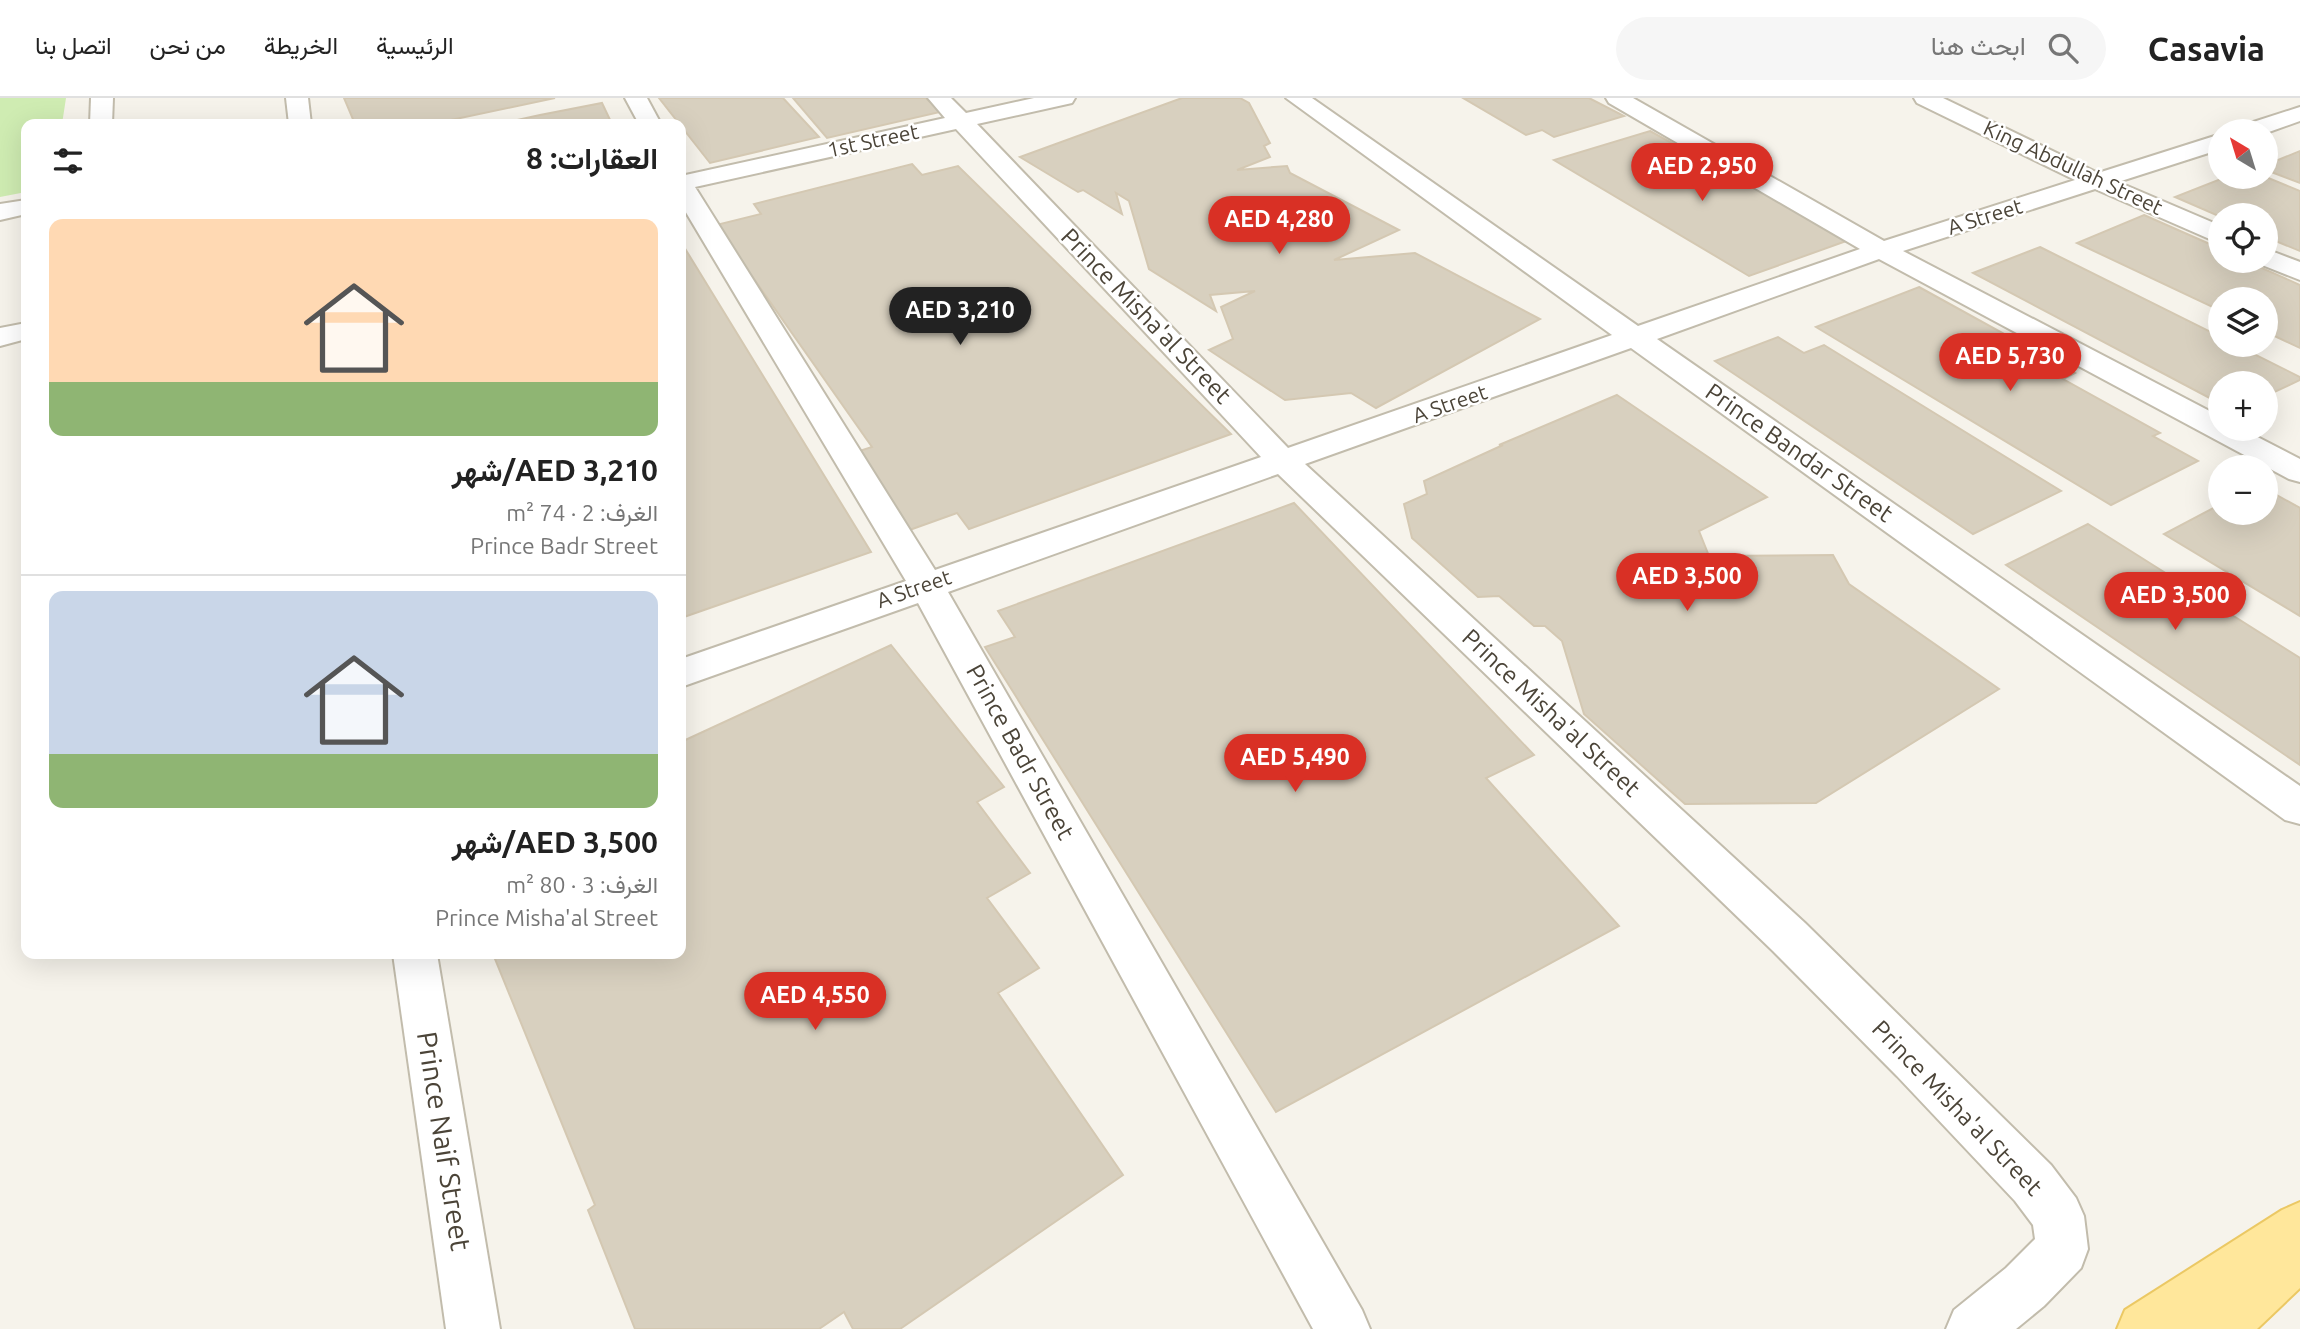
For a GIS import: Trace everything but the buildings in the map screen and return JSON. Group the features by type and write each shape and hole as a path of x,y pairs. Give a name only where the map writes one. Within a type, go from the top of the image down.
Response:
{"main road":[{"path":"2144,1329 2300,1228"},
{"path":"2218,1329 2300,1251"}],"street":[{"path":"101,119 102,98"},
{"path":"297,98 299,119"},
{"path":"636,98 647,119"},
{"name":"1st Street","path":"686,183 950,110 1064,98"},
{"name":"Prince Bandar Street","path":"1297,98 2300,808"},
{"path":"1617,98 1881,250 2300,472"},
{"name":"King Abdullah Street","path":"1925,98 2098,182 2208,230"},
{"path":"2267,102 2300,114"},
{"name":"Prince Misha'al Street","path":"950,110 1284,461 1789,937 1914,1060 2032,1183 2058,1216 2062,1249 2025,1287 1973,1329"},
{"path":"2278,121 2300,114"},
{"name":"A Street","path":"686,671 1881,250 2208,145"},
{"name":"Prince Badr Street","path":"686,192 926,585 1343,1329"},
{"path":"0,212 21,208"},
{"path":"2278,262 2300,272"},
{"path":"0,337 21,332"},
{"name":"Prince Naif Street","path":"416,959 473,1329"}],"green space":[{"path":"0,98 66,98 63,119 21,119 21,193 0,197"}]}
